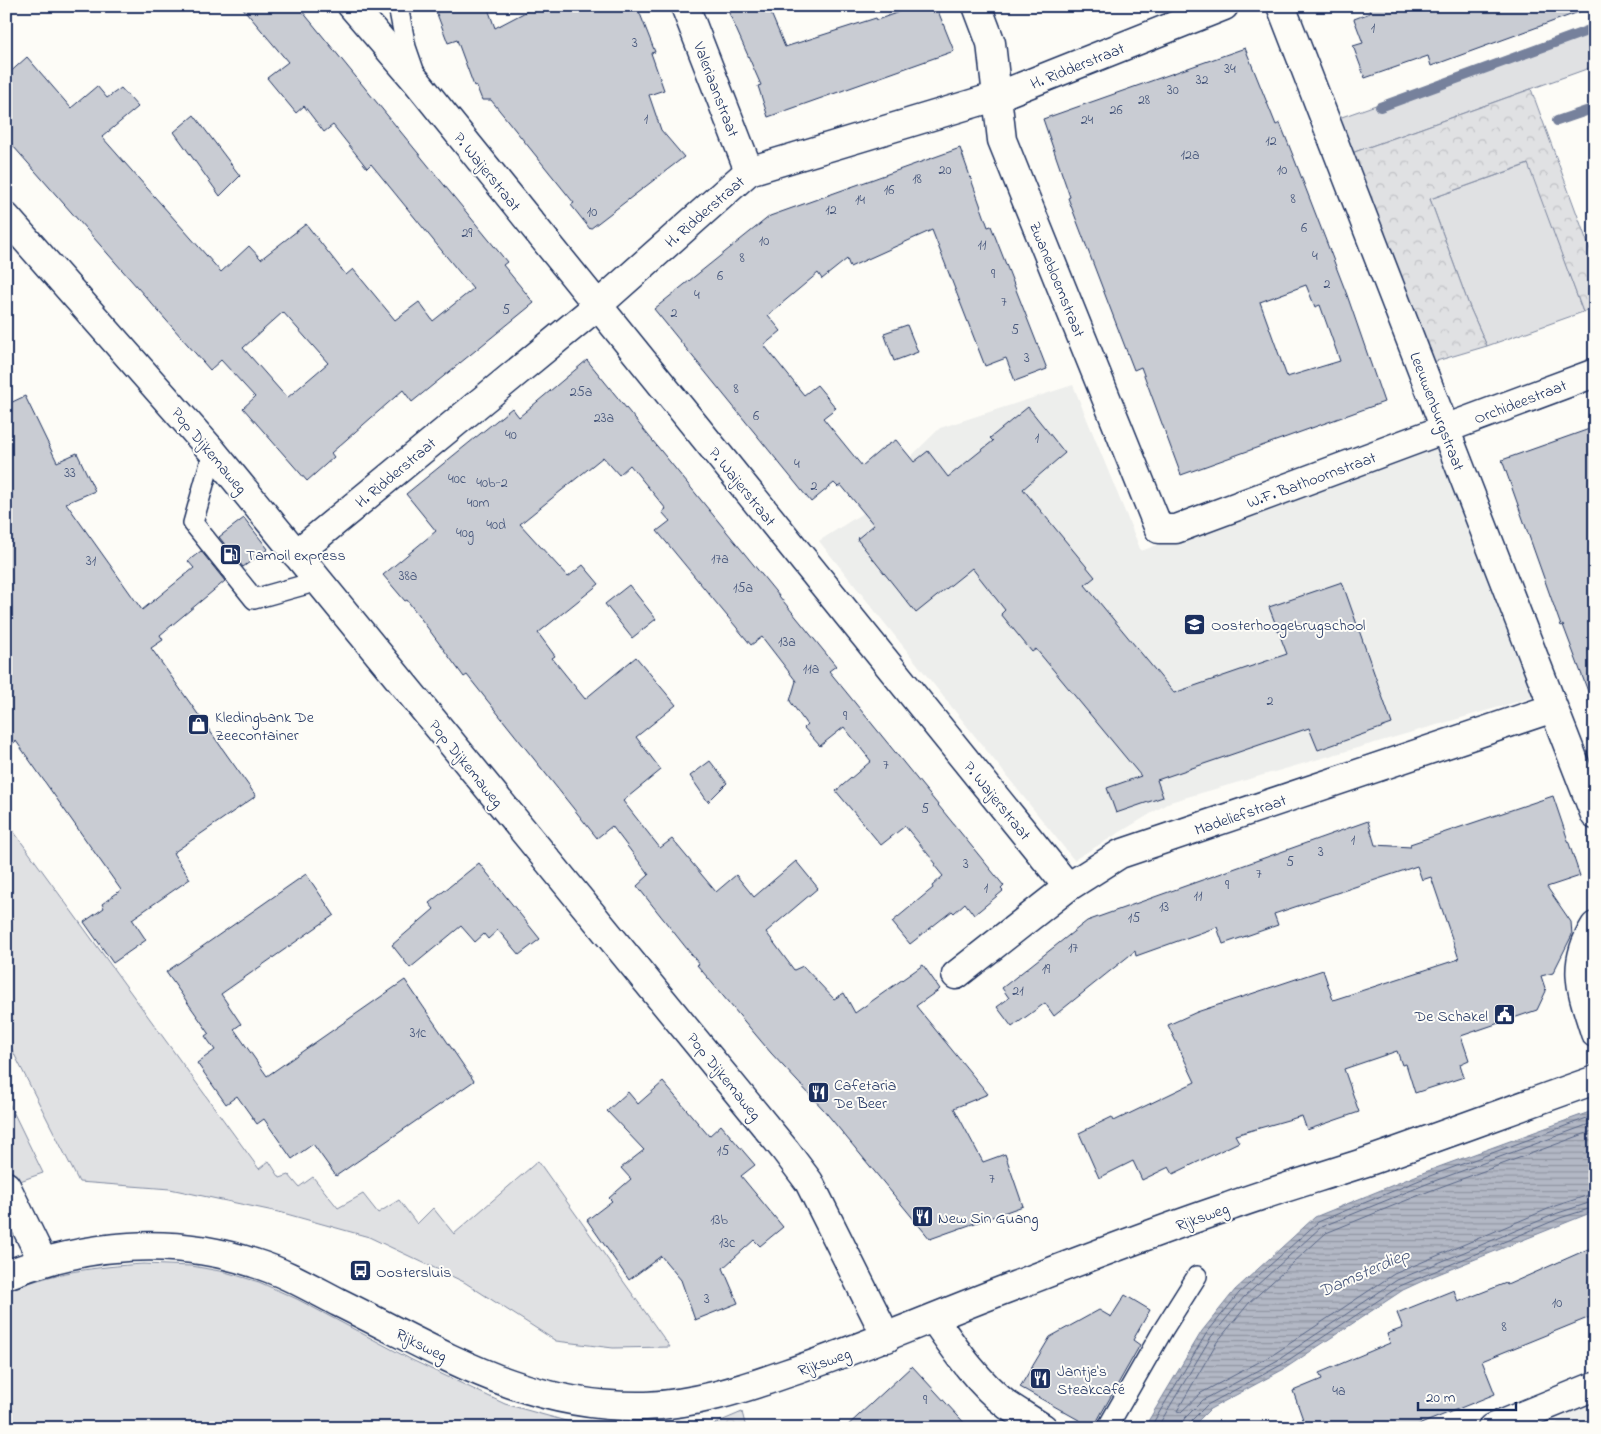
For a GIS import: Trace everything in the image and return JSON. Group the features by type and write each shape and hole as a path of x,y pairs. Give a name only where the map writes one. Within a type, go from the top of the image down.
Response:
{"street":[{"name":"P. Waijerstraat","path":"352,6 418,83 1068,887"},
{"name":"Valeriaanstraat","path":"685,6 749,171"},
{"name":"Zwanebloemstraat","path":"978,6 991,43 1002,140 1159,529 1176,529"},
{"name":"H. Ridderstraat","path":"296,554 597,306 749,171 998,96 1224,6"},
{"name":"Leeuwenburgstraat","path":"1281,6 1595,815"},
{"name":"Pop Dijkemaweg","path":"6,218 213,452 810,1182 887,1338"},
{"name":"Orchideestraat","path":"1446,429 1595,373"},
{"name":"W.F. Bathoornstraat","path":"1176,529 1446,429"},
{"name":"Madeliefstraat","path":"956,975 1068,887 1120,854 1553,708"},
{"path":"1595,926 1582,951 1579,978 1595,1033"},
{"name":"Rijksweg","path":"43,1262 102,1249 139,1246 185,1248 254,1263 294,1278 488,1376 525,1391 586,1404 648,1406 711,1398 768,1380 887,1338 1012,1286 1218,1210 1372,1160 1595,1080"},
{"path":"6,1186 43,1262 6,1275"},
{"path":"934,1318 961,1356 990,1389 1007,1404 1043,1428"},
{"path":"1492,1428 1595,1386"}],"lane":[{"name":"P. Waijerstraat","path":"398,6 406,47 418,83"},
{"path":"213,452 193,523 254,599 318,581"},
{"path":"1107,1428 1162,1330 1197,1276"}],"shaded area":[{"name":"Oosterhoogebrugschool","path":"1073,385 1141,551 1313,488 1434,440 1534,697 1170,802 1074,860 819,541 888,497 891,476 940,428"},
{"path":"1595,1387 1595,1428 1552,1428"}],"green space":[{"path":"1595,28 1595,66 1349,154 1336,119"},
{"path":"1531,89 1595,263 1595,306 1583,312 1528,164 1430,199 1470,308 1487,346 1433,362 1349,154"},
{"path":"1529,164 1583,312 1487,346 1470,308 1430,199"},
{"path":"6,821 259,1169 269,1161 280,1178 289,1175 299,1187 313,1177 338,1208 363,1194 378,1213 399,1200 417,1224 433,1208 454,1234 538,1161 670,1347 613,1348 556,1341 464,1282 369,1237 283,1213 170,1189 79,1182 6,1038"},
{"path":"6,1097 43,1173 17,1182 6,1160"},
{"path":"143,1264 192,1266 225,1272 259,1282 297,1299 412,1360 505,1404 591,1428 6,1428 6,1292 56,1275"},
{"path":"742,1412 746,1428 713,1428 714,1424"}],"water":[{"name":"Damsterdiep","path":"1595,1110 1595,1211 1403,1290 1284,1369 1210,1409 1191,1428 1144,1428 1202,1331 1235,1290 1315,1217 1425,1172"}],"building":[{"path":"241,6 298,6 507,262 503,265 534,303 412,402 403,390 331,453 334,457 307,481 243,408 255,397 221,360 210,370 6,138 6,76 27,57 71,108 97,86 107,98 121,88 138,107 102,137 221,272 249,246 261,259 306,224 346,275 353,269 395,320 419,302 433,321 473,289 371,164 367,168 333,125 324,132 304,106 296,113 267,78 288,62","holes":["283,312 328,363 287,398 243,348"]},
{"path":"434,6 487,6 495,28 537,6 637,6 655,52 651,53 664,90 649,95 661,130 684,157 590,229 571,205 574,203 491,100 482,100 476,85 474,86 457,40 448,43"},
{"path":"726,6 768,6 785,47 876,18 877,20 915,6 936,6 954,51 768,117 758,86 761,85"},
{"path":"1368,6 1586,6 1587,9 1431,66 1428,56 1365,78 1353,46 1363,43 1354,19 1370,13"},
{"path":"1245,48 1276,125 1280,123 1292,153 1347,295 1384,402 1181,475 1141,367 1134,370 1068,198 1070,197 1043,119","holes":["1306,285 1315,307 1320,305 1340,361 1287,377 1260,302"]},
{"path":"194,115 240,176 220,196 174,132"},
{"path":"960,148 988,227 991,226 1047,369 1015,381 1006,358 985,366 932,230 850,267 847,259 822,279 818,273 768,315 781,331 764,345 804,395 817,385 836,408 823,418 862,466 883,448 896,440 914,462 928,451 948,477 993,441 990,438 1028,407 1065,453 1023,489 1095,577 1085,585 1174,693 1287,654 1269,607 1342,582 1392,724 1318,750 1309,728 1157,780 1163,797 1116,813 1107,788 1141,776 1036,649 1032,652 1001,614 1005,610 972,568 916,613 857,539 874,525 841,485 838,487 834,483 811,502 654,309 770,216"},
{"path":"907,325 918,352 894,361 884,333"},
{"path":"587,360 836,666 829,671 1004,886 1001,889 1003,891 974,915 965,903 910,944 892,922 933,888 932,886 943,876 934,865 936,864 905,826 881,845 836,791 871,761 844,727 820,746 804,728 807,725 790,701 796,681 762,637 751,645 657,531 670,521 662,512 666,509 630,465 619,475 603,457 520,524 568,577 583,565 599,584 538,633 555,656 552,658 585,699 636,657 676,705 636,737 661,770 623,801 660,848 672,839 716,892 736,875 754,897 796,861 818,888 766,932 794,970 803,966 834,999 844,993 855,1013 923,965 940,989 916,1006 988,1094 954,1108 983,1162 1005,1154 1023,1206 930,1239 823,1109 771,1053 697,965 699,964 637,886 649,875 612,826 597,838 467,675 464,677 407,600 405,601 383,575 436,531 406,494 512,408 519,417"},
{"path":"25,396 57,462 77,453 95,491 66,503 142,610 194,568 188,561 201,551 225,581 160,635 163,640 151,648 256,796 173,853 190,879 132,919 146,940 113,963 84,922 104,908 102,904 121,890 16,741 6,748 6,405"},
{"path":"1595,427 1595,702 1592,702 1563,625 1561,626 1502,460"},
{"path":"244,518 268,549 243,567 219,537"},
{"path":"629,585 656,619 632,638 605,604"},
{"path":"710,761 727,783 708,802 690,776"},
{"path":"1553,796 1580,876 1547,887 1571,922 1572,935 1553,973 1541,976 1546,991 1537,1010 1461,1036 1469,1060 1460,1064 1464,1077 1415,1093 1406,1064 1402,1065 1397,1051 1344,1069 1359,1112 1307,1130 1302,1116 1235,1135 1239,1142 1173,1174 1169,1167 1142,1180 1133,1161 1099,1178 1079,1133 1112,1117 1114,1121 1195,1082 1168,1025 1197,1012 1323,970 1333,1000 1459,959 1431,877 1422,880 1417,866 1274,914 1278,925 1223,944 1217,927 1136,956 1135,951 1054,1016 1045,1003 1012,1027 997,1007 1009,998 1002,988 1087,921 1368,821 1375,845 1411,847 1410,844"},
{"path":"479,863 540,939 519,955 498,930 488,939 484,934 475,942 461,926 410,968 392,945 434,909 429,903"},
{"path":"306,874 334,915 221,994 241,1024 234,1029 267,1076 405,980 474,1081 336,1176 313,1144 292,1159 264,1119 257,1124 237,1096 226,1104 197,1063 215,1050 205,1036 209,1033 166,972"},
{"path":"663,1082 709,1136 721,1125 755,1165 741,1176 783,1227 760,1246 754,1240 723,1268 738,1303 695,1320 681,1280 661,1256 629,1280 587,1220 612,1201 609,1198 631,1179 621,1168 644,1150 607,1111 628,1092 638,1104"},
{"path":"1595,1246 1595,1315 1482,1361 1495,1394 1411,1428 1306,1428 1293,1391 1322,1379 1319,1373 1390,1343 1387,1334 1403,1328 1397,1313 1454,1290 1458,1302 1506,1283 1507,1285"},
{"path":"1125,1295 1150,1310 1133,1340 1140,1345 1093,1428 1020,1387 1050,1337 1099,1310 1111,1317"},
{"path":"912,1366 969,1428 845,1428"}],"waterway":[{"path":"1380,107 1595,28"},
{"path":"1557,121 1595,108"}],"place":[{"name":"Tamoil express","path":"230,554"},
{"name":"Oosterhoogebrugschool","path":"1195,624"},
{"name":"Kledingbank De Zeecontainer","path":"199,725"},
{"name":"De Schakel","path":"1504,1015"},
{"name":"Cafetaria De Beer","path":"818,1093"},
{"name":"New Sin Guang","path":"922,1217"},
{"name":"Oostersluis","path":"360,1271"},
{"name":"Jantje's Steakcafé","path":"1041,1379"}]}
